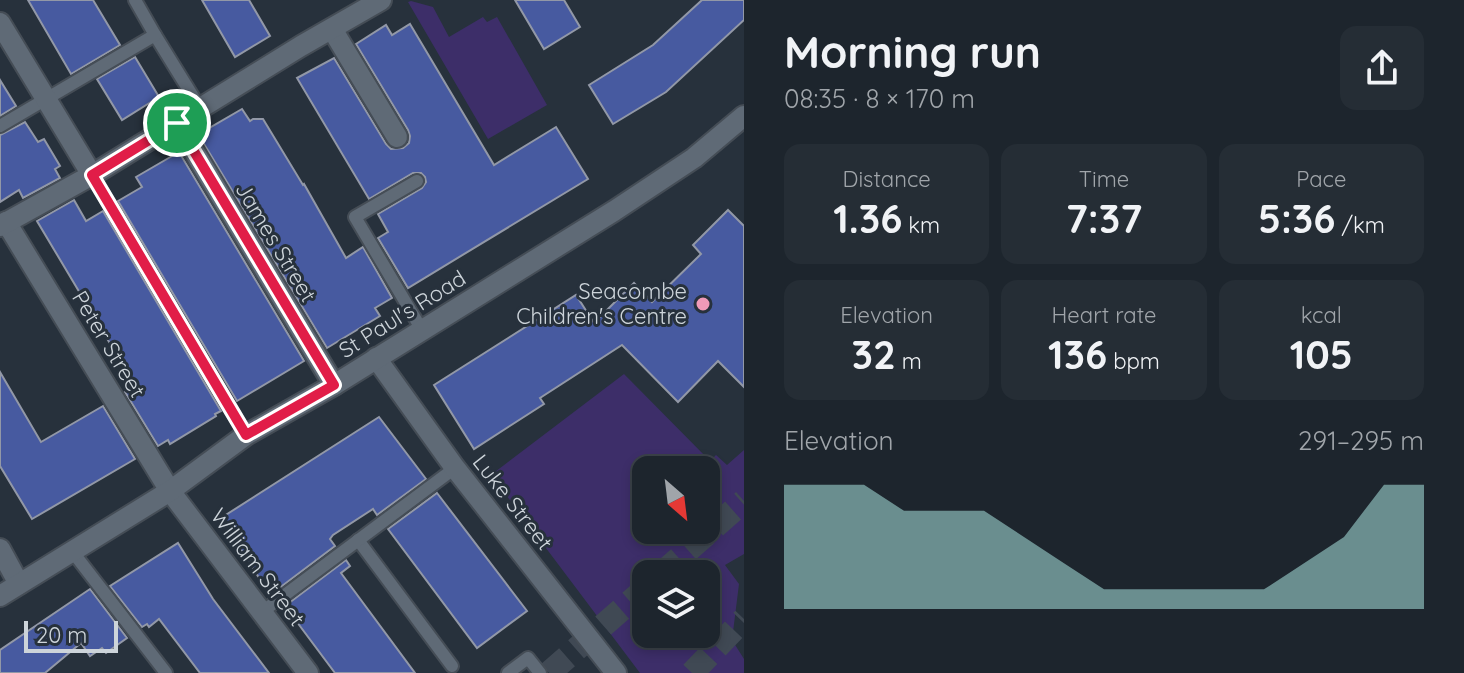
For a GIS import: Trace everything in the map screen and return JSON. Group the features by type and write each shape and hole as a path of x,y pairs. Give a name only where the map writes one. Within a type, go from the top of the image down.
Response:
{"street":[{"path":"3,224 92,175 381,0"},
{"path":"0,23 92,175"},
{"path":"332,29 397,137"},
{"name":"St Paul's Road","path":"0,596 170,491 246,435 334,385 694,158 744,116"},
{"name":"James Street","path":"177,123 334,385"},
{"name":"Peter Street","path":"3,224 170,491"},
{"name":"Luke Street","path":"376,358 455,468 616,673"},
{"name":"William Street","path":"170,491 308,673"},
{"path":"0,549 19,584"}],"lane":[{"path":"135,0 200,108"},
{"path":"0,126 155,35"},
{"path":"92,175 246,435"},
{"path":"417,181 355,217 422,330"},
{"path":"262,612 455,468"},
{"path":"358,540 452,666"},
{"path":"72,551 166,673"},
{"path":"508,673 528,658 540,673"}],"shaded area":[{"path":"408,2 433,7 449,37 483,17 487,22 497,17 547,105 488,139"},
{"path":"624,374 705,456 632,456 632,544 720,544 720,459 727,465 744,450 744,554 725,565 739,584 732,640 744,659 744,673 640,673 491,475"}],"building":[{"path":"28,0 93,0 120,45 71,74"},
{"path":"202,0 249,0 270,36 235,57"},
{"path":"515,0 564,0 580,27 544,49"},
{"path":"702,0 744,0 744,20 666,92 613,124 589,85 653,45"},
{"path":"410,24 494,165 556,127 588,179 408,288 378,238 388,232 378,214 422,188 425,177 421,173 413,173 369,199 297,78 334,58 386,144 391,149 403,148 409,143 408,130 356,44 386,25 392,35"},
{"path":"135,57 159,97 122,120 97,79"},
{"path":"0,80 16,106 0,116"},
{"path":"242,109 250,121 263,119 346,258 363,247 392,298 375,308 380,316 327,348 201,139 208,134 206,130"},
{"path":"25,122 38,142 44,139 60,166 55,169 60,178 23,198 19,190 0,202 0,135"},
{"path":"179,152 304,361 237,401 118,201 142,187 136,177"},
{"path":"74,200 86,221 103,211 221,411 170,444 168,440 158,446 125,392 133,388 124,367 37,221"},
{"path":"728,210 744,226 744,387 718,361 678,402 622,345 540,398 544,404 474,449 434,385 576,295 594,323 634,283 652,302 701,254 693,245"},
{"path":"0,372 41,442 103,406 135,459 32,519 0,466"},
{"path":"379,417 426,479 377,515 373,509 333,535 330,539 335,546 274,592 265,579 261,581 221,518"},
{"path":"437,493 527,611 477,648 388,529"},
{"path":"178,543 213,599 269,673 200,673 159,619 149,627 147,624 142,627 110,586"},
{"path":"346,560 350,566 341,573 415,673 335,673 285,606"},
{"path":"90,589 127,638 106,653 102,648 90,656 81,643 45,673 0,673 0,650"}],"tunnel":[{"path":"677,560 744,501"},
{"path":"549,673 632,600"},
{"path":"692,673 744,619"}],"place":[{"name":"Seacombe Children's Centre","path":"703,304"}],"route":[{"path":"177,123 334,385 246,435 92,175 177,123"}]}
